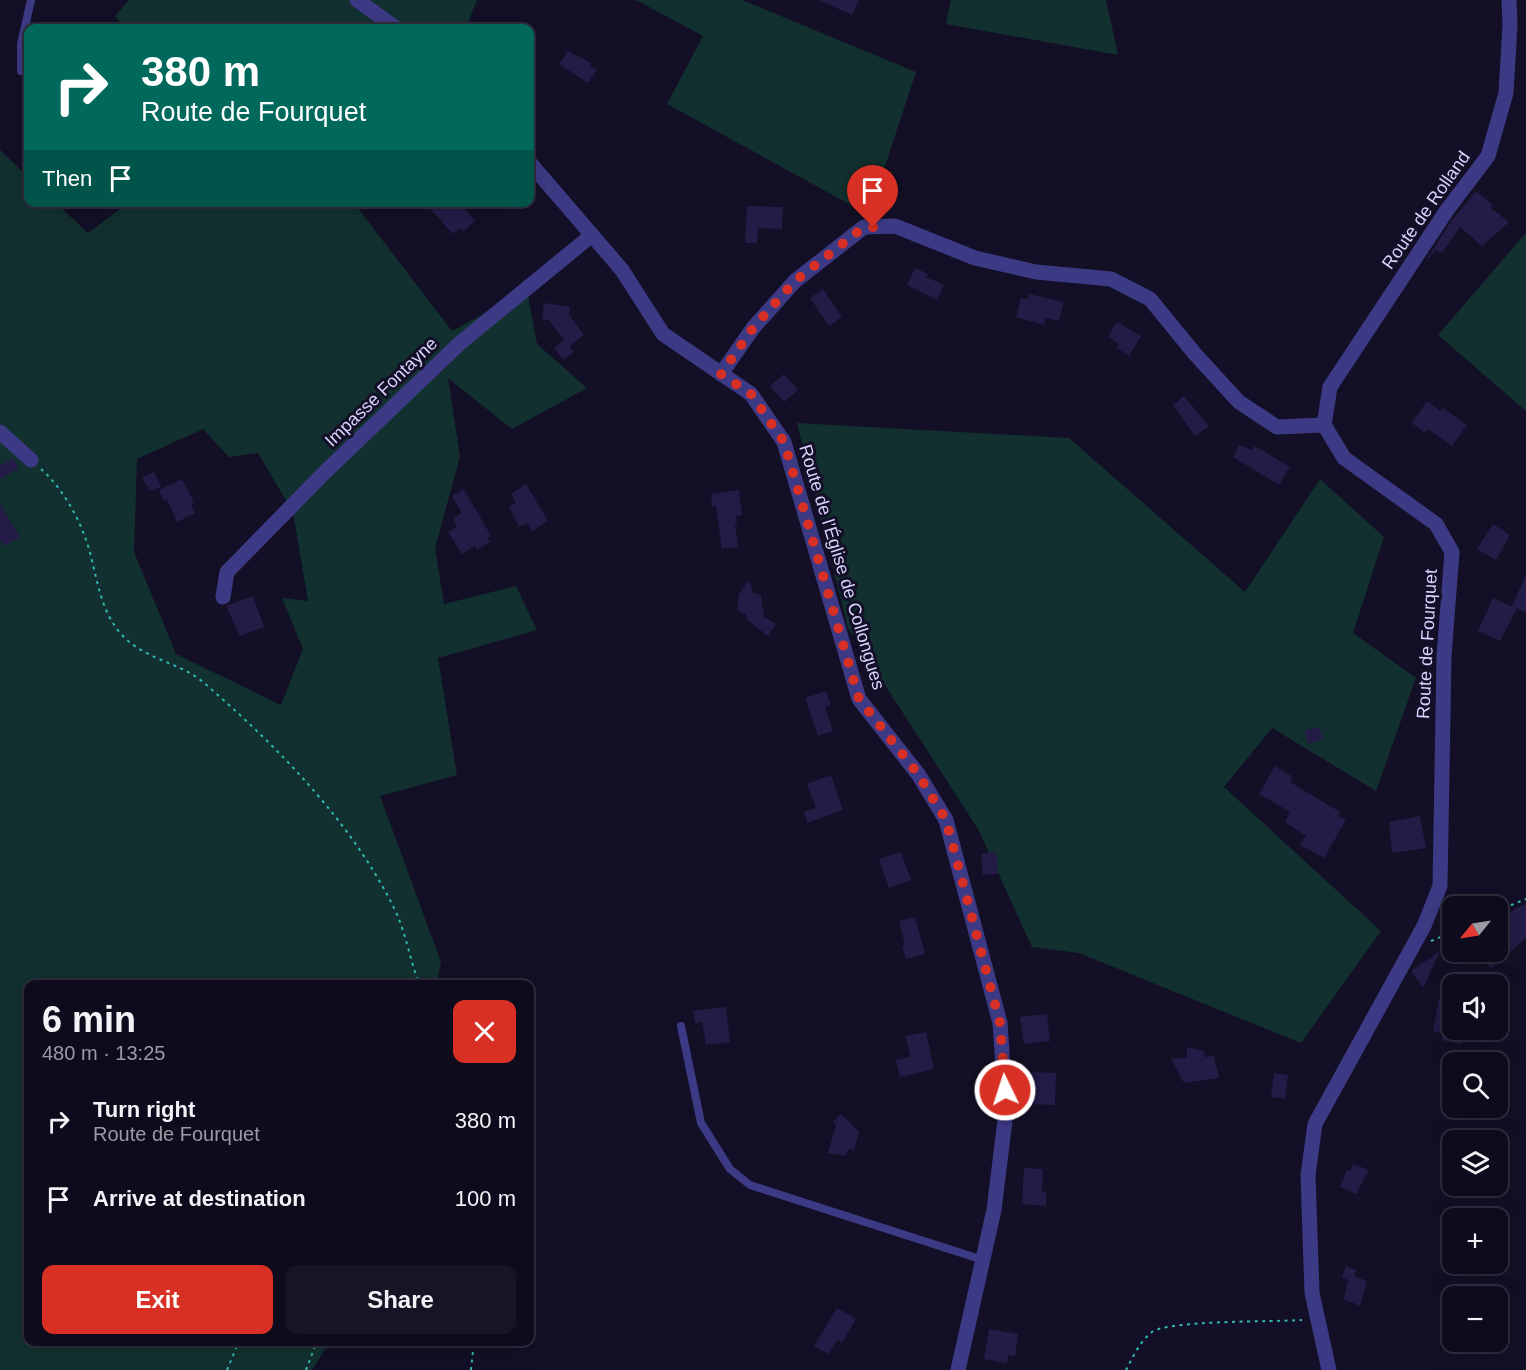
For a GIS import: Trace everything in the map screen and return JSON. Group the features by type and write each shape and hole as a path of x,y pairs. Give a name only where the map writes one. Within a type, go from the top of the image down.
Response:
{"street":[{"path":"357,0 390,24"},
{"name":"Route de Rolland","path":"1323,426 1330,387 1447,210 1488,156 1506,93 1510,25 1509,0"},
{"name":"Route de l’Église de Collongues","path":"534,168 622,270 663,333 751,394 784,442 859,699 918,774 946,820 1000,1023 1006,1112 994,1210 958,1370"},
{"path":"721,374 753,328 795,281 864,227 896,226 975,258 1036,272 1111,279 1150,299 1195,354 1239,402 1277,427 1323,426"},
{"name":"Impasse Fontayne","path":"223,597 227,572 324,473 460,343 592,235"},
{"name":"Route de Fourquet","path":"1323,426 1344,458 1436,524 1452,552 1444,656 1440,886 1424,926 1315,1125 1308,1175 1312,1293 1329,1370"},
{"path":"0,432 31,460"}],"lane":[{"path":"26,24 31,0"},
{"path":"21,71 21,44 24,31"},
{"path":"681,1026 701,1123 730,1169 750,1185 983,1260"}],"path":[{"path":"31,460 56,482 85,536 101,598 121,634 152,657 195,676 244,718 289,762 362,852 396,912 417,980"},
{"path":"1508,906 1526,898"},
{"path":"1126,1370 1138,1348 1153,1331 1189,1323 1274,1322 1318,1318"},
{"path":"227,1370 237,1346"},
{"path":"306,1370 315,1346"},
{"path":"471,1370 473,1346"}],"green space":[{"path":"129,0 477,0 468,24 121,24 115,16"},
{"path":"636,0 742,0 916,72 869,215 667,104 703,36"},
{"path":"951,0 1106,0 1118,55 946,24"},
{"path":"0,150 24,173 24,207 60,207 88,233 123,207 357,207 452,331 527,290 537,344 587,388 512,429 448,378 460,457 435,548 444,604 516,586 537,630 438,658 457,775 380,796 441,962 438,980 24,980 24,1346 327,1346 312,1370 0,1370","holes":["203,429 229,457 258,453 293,512 308,601 282,598 303,649 281,705 176,654 134,552 137,459"]},
{"path":"1526,233 1526,411 1438,335"},
{"path":"797,423 1069,438 1245,592 1320,479 1384,537 1353,633 1416,678 1376,791 1272,728 1224,787 1381,931 1301,1043 1079,953 1032,947 978,829 848,628"}],"building":[{"path":"819,0 859,0 852,15"},
{"path":"568,51 591,63 590,66 597,70 588,83 559,64"},
{"path":"1476,191 1493,205 1491,208 1509,222 1482,246 1460,227 1442,253 1436,250 1424,263 1452,220"},
{"path":"747,206 783,207 782,229 758,228 757,243 745,243"},
{"path":"429,207 463,207 475,221 463,232 460,228 453,234"},
{"path":"915,268 928,274 926,277 944,285 937,300 907,285"},
{"path":"823,289 842,317 829,326 810,298"},
{"path":"1029,294 1064,302 1059,321 1046,318 1044,325 1016,317 1021,298 1028,299"},
{"path":"544,303 570,307 569,315 584,335 569,346 574,352 563,360 554,348 564,340 549,320 542,319"},
{"path":"1117,322 1141,336 1129,356 1117,348 1119,344 1108,337"},
{"path":"784,374 798,390 784,402 770,386"},
{"path":"1184,396 1209,426 1195,436 1173,405"},
{"path":"1427,401 1440,411 1443,408 1467,425 1452,446 1428,429 1425,433 1412,423"},
{"path":"1239,445 1252,450 1255,446 1290,467 1279,485 1233,457"},
{"path":"13,458 19,468 0,479 0,466"},
{"path":"154,472 161,487 150,491 142,478"},
{"path":"182,479 194,502 191,504 195,513 177,522 167,500 164,501 159,490"},
{"path":"526,484 548,521 532,531 527,523 519,527 509,507 516,503 511,494"},
{"path":"464,489 491,536 487,538 490,542 477,550 475,546 462,554 448,532 457,527 453,518 462,513 452,496"},
{"path":"739,490 742,515 736,516 738,547 722,549 716,506 712,507 711,494"},
{"path":"0,503 20,537 4,546 0,540"},
{"path":"1493,524 1510,535 1496,560 1477,549"},
{"path":"1526,575 1526,613 1517,608 1500,641 1478,631 1493,598 1515,608 1512,606"},
{"path":"749,580 753,593 761,595 764,617 776,624 768,636 747,620 746,614 737,610 739,594"},
{"path":"253,596 264,627 240,636 226,606"},
{"path":"826,691 831,705 825,707 833,731 818,736 805,698"},
{"path":"1319,727 1323,739 1308,744 1305,731"},
{"path":"1275,766 1293,777 1290,782 1340,812 1338,816 1346,820 1324,858 1300,845 1306,836 1285,822 1290,812 1259,794"},
{"path":"831,775 843,810 807,823 804,812 816,808 807,784"},
{"path":"1420,816 1426,848 1392,853 1389,822"},
{"path":"901,852 911,880 889,888 879,859"},
{"path":"996,852 998,874 983,875 981,854"},
{"path":"1526,904 1526,938 1508,953 1508,915"},
{"path":"915,917 925,954 906,959 899,921"},
{"path":"1440,951 1423,988 1411,971"},
{"path":"1486,962 1498,962 1491,968"},
{"path":"1439,999 1442,999 1442,1033 1433,1031"},
{"path":"726,1007 730,1042 706,1045 702,1022 695,1023 693,1011"},
{"path":"1047,1014 1050,1041 1024,1044 1020,1017"},
{"path":"926,1032 934,1069 900,1077 896,1060 910,1057 906,1036"},
{"path":"1442,1040 1462,1040 1461,1044"},
{"path":"1187,1047 1204,1051 1205,1057 1214,1056 1219,1078 1184,1083 1171,1059 1187,1058"},
{"path":"1028,1072 1056,1073 1055,1105 1027,1104"},
{"path":"1274,1073 1288,1075 1285,1099 1271,1097"},
{"path":"841,1114 859,1132 854,1150 848,1149 846,1156 828,1153 836,1125 833,1122"},
{"path":"1353,1164 1369,1170 1356,1194 1340,1187 1347,1170 1350,1171"},
{"path":"1024,1168 1043,1169 1042,1191 1046,1192 1046,1206 1022,1204"},
{"path":"1346,1266 1356,1270 1354,1276 1367,1281 1360,1306 1344,1299 1348,1280 1342,1278"},
{"path":"837,1308 856,1319 842,1343 838,1340 828,1354 814,1346"},
{"path":"989,1329 1018,1334 1015,1356 1008,1355 1007,1363 984,1359"}],"route":[{"path":"873,227 864,227 795,281 753,328 721,374 751,394 784,442 859,699 918,774 946,820 1000,1023 1005,1090"}]}
